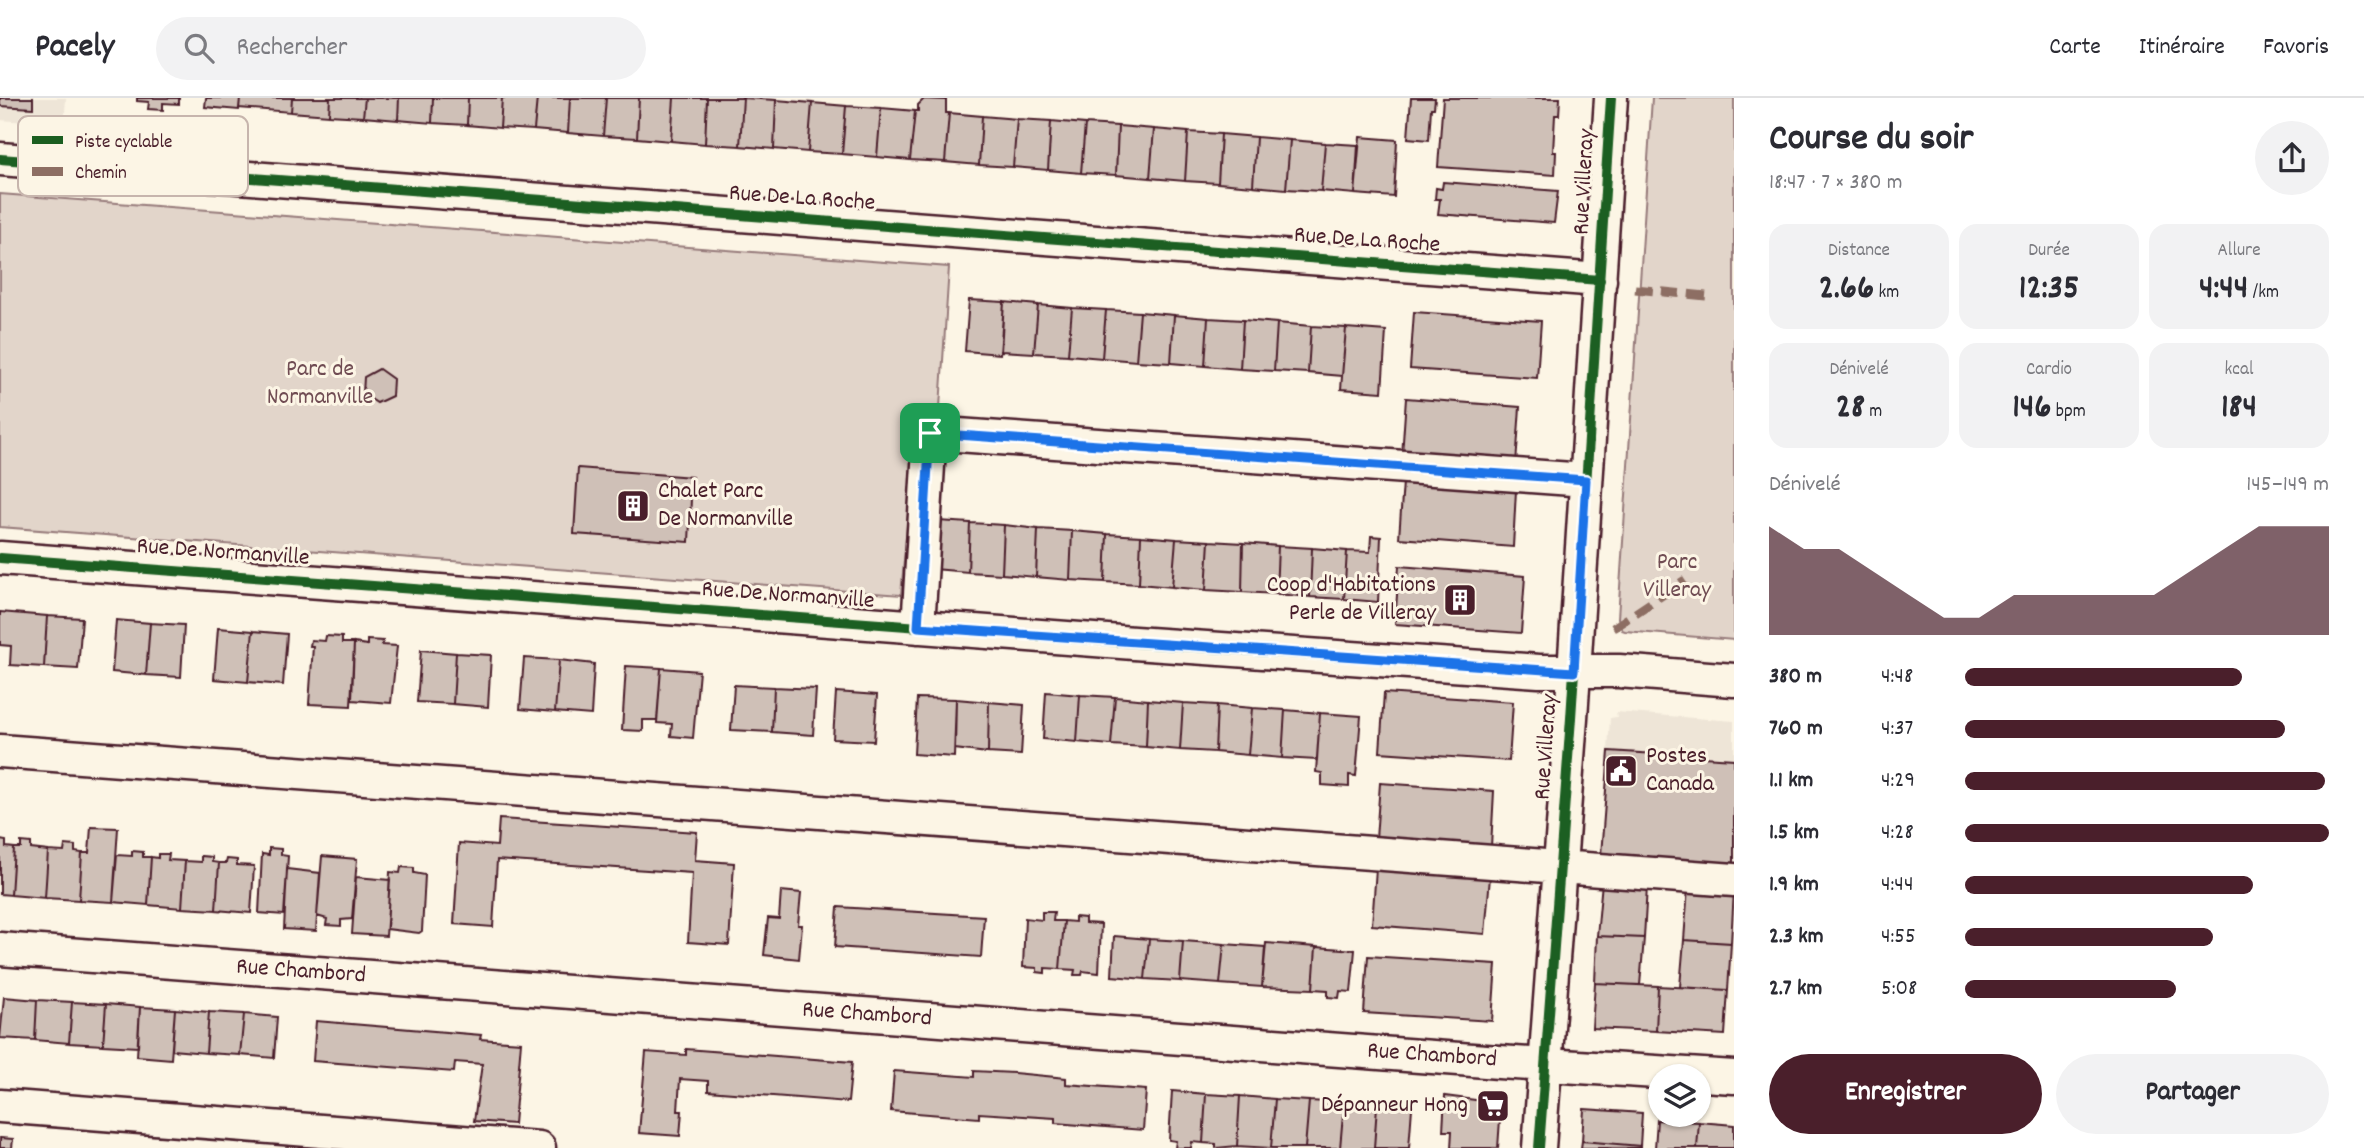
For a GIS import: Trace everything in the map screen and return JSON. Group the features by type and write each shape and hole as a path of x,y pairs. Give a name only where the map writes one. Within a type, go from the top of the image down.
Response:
{"street":[{"name":"Rue Villeray","path":"1539,1148 1574,672 1611,98"},
{"name":"Rue De La Roche","path":"0,159 18,160"},
{"name":"Rue De La Roche","path":"248,178 1600,279"},
{"path":"918,627 930,433 1586,480"},
{"name":"Rue De Normanville","path":"0,558 918,627 1574,672 1619,671 1734,680"},
{"path":"0,751 1734,880"},
{"name":"Rue Chambord","path":"0,949 1734,1077"},
{"path":"0,1107 538,1148"}],"shaded area":[{"path":"0,98 66,98 65,116 18,116 18,121 0,120"},
{"path":"1616,712 1734,721 1734,870 1601,861 1610,718 1617,717"}],"green space":[{"name":"Parc Villeray","path":"1652,98 1734,98 1734,640 1625,631 1622,630 1618,618"},
{"name":"Parc de Normanville","path":"0,194 949,267 939,423 916,422 901,595 0,527"}],"building":[{"path":"0,98 33,98 33,108 0,106"},
{"path":"137,98 179,98 179,104 163,103 163,110 148,109 149,102 137,101"},
{"path":"206,98 240,98 239,110 205,107"},
{"path":"240,98 292,98 291,112 239,108"},
{"path":"292,98 330,98 329,115 291,112"},
{"path":"330,98 365,98 363,117 329,115"},
{"path":"365,98 399,98 398,120 363,117"},
{"path":"399,98 433,98 432,123 398,120"},
{"path":"433,98 468,98 467,125 432,123"},
{"path":"468,98 502,98 500,128 467,125"},
{"path":"502,98 537,98 534,130 500,128"},
{"path":"537,98 570,98 568,133 534,130"},
{"path":"570,98 606,98 603,136 568,133"},
{"path":"606,98 639,98 637,138 603,136"},
{"path":"639,98 674,98 671,141 637,138"},
{"path":"674,98 707,98 705,144 671,141"},
{"path":"707,98 743,98 740,146 705,144"},
{"path":"743,98 776,100 774,149 740,146"},
{"path":"1411,98 1435,98 1434,108 1431,108 1429,140 1408,138"},
{"path":"1443,98 1560,98 1559,115 1555,115 1555,175 1438,167"},
{"path":"924,99 946,100 946,113 949,113 945,162 910,160 915,111 918,111 918,105"},
{"path":"776,100 812,103 808,152 774,149"},
{"path":"812,103 846,106 842,154 808,152"},
{"path":"846,106 881,108 877,157 842,154"},
{"path":"881,108 915,111 910,160 877,157"},
{"path":"949,113 982,116 979,165 945,162"},
{"path":"982,116 1017,119 1013,167 979,165"},
{"path":"1017,119 1051,121 1048,170 1013,167"},
{"path":"1051,121 1085,124 1081,173 1048,170"},
{"path":"1085,124 1118,126 1116,175 1081,173"},
{"path":"1118,126 1154,129 1150,178 1116,175"},
{"path":"1154,129 1188,132 1185,181 1150,178"},
{"path":"1188,132 1221,134 1218,183 1185,181"},
{"path":"1221,134 1256,137 1253,186 1218,183"},
{"path":"1256,137 1290,140 1286,189 1253,186"},
{"path":"1360,137 1397,140 1394,197 1355,194"},
{"path":"1290,140 1325,143 1321,191 1286,189"},
{"path":"1325,143 1358,145 1355,194 1321,191"},
{"path":"1443,182 1558,191 1554,223 1438,214 1440,199 1435,199 1436,188 1442,189"},
{"path":"969,300 1004,302 1000,354 965,351"},
{"path":"1004,302 1038,305 1034,353 1001,351"},
{"path":"1038,305 1072,308 1068,355 1034,353"},
{"path":"1072,308 1106,310 1102,358 1068,355"},
{"path":"1106,310 1140,312 1136,361 1102,358"},
{"path":"1140,312 1174,315 1171,363 1136,361"},
{"path":"1414,312 1541,321 1537,378 1410,369"},
{"path":"1174,315 1208,318 1205,366 1171,363"},
{"path":"1208,318 1243,320 1240,369 1205,366"},
{"path":"1243,320 1277,323 1274,371 1240,369"},
{"path":"1277,323 1311,326 1308,373 1274,371"},
{"path":"1311,326 1346,328 1342,376 1308,373"},
{"path":"1346,328 1386,331 1382,392 1341,389"},
{"path":"379,369 393,379 392,396 377,403 363,394 364,377"},
{"path":"1406,398 1520,407 1516,464 1402,456"},
{"name":"Chalet Parc De Normanville","path":"578,468 692,477 689,542 574,534"},
{"path":"1403,482 1516,490 1513,547 1399,538"},
{"path":"938,521 970,523 968,572 934,569"},
{"path":"970,523 1004,525 1002,574 968,572"},
{"path":"1004,525 1038,529 1036,577 1002,574"},
{"path":"1038,529 1072,531 1070,580 1036,577"},
{"path":"1072,531 1107,534 1105,582 1070,580"},
{"path":"1107,534 1141,536 1139,584 1105,582"},
{"path":"1141,536 1176,539 1172,587 1139,584"},
{"path":"1371,536 1381,537 1378,602 1344,599 1347,551 1370,552"},
{"path":"1176,539 1209,541 1206,590 1172,587"},
{"path":"1209,541 1243,543 1242,592 1206,590"},
{"path":"1243,543 1278,546 1276,594 1242,592"},
{"path":"1278,546 1312,548 1310,597 1276,594"},
{"path":"1312,548 1347,551 1344,599 1310,597"},
{"name":"Coop d'Habitations Perle de Villeray","path":"1399,566 1525,576 1521,633 1395,624"},
{"path":"0,612 47,616 44,667 10,665 11,646 0,645"},
{"path":"47,616 82,618 78,669 44,667"},
{"path":"116,620 150,623 146,675 112,672"},
{"path":"150,623 184,625 181,677 146,675"},
{"path":"218,628 253,631 248,682 214,679"},
{"path":"253,631 287,634 283,685 248,682"},
{"path":"326,636 342,637 342,643 354,643 351,706 309,704 313,646 310,646 311,640 325,641"},
{"path":"367,640 383,641 382,645 397,646 391,703 352,700 354,643 367,645"},
{"path":"421,650 456,653 453,704 417,702"},
{"path":"456,653 491,655 488,707 453,704"},
{"path":"524,658 559,660 555,712 520,709"},
{"path":"559,660 594,664 591,715 555,712"},
{"path":"626,666 661,668 657,720 643,720 643,731 622,730"},
{"path":"661,668 699,671 693,738 671,736 672,724 657,723"},
{"path":"734,685 774,687 772,732 731,730"},
{"path":"774,687 816,689 813,735 772,732"},
{"path":"836,692 877,695 874,741 833,739"},
{"path":"1046,692 1080,695 1077,742 1043,739"},
{"path":"1384,693 1513,702 1509,761 1380,752"},
{"path":"1080,695 1115,697 1111,745 1077,742"},
{"path":"1115,697 1148,700 1146,747 1111,745"},
{"path":"917,698 956,699 954,757 914,754"},
{"path":"956,699 989,702 988,753 955,749"},
{"path":"1148,700 1183,703 1180,750 1146,747"},
{"path":"989,702 1024,705 1021,755 988,753"},
{"path":"1183,703 1217,705 1215,752 1180,750"},
{"path":"1217,705 1252,708 1248,755 1215,752"},
{"path":"1252,708 1285,710 1282,758 1248,755"},
{"path":"1285,710 1320,713 1317,760 1282,758"},
{"path":"1320,713 1361,716 1356,776 1349,775 1349,787 1322,785 1322,773 1316,772"},
{"path":"1609,751 1734,759 1734,863 1601,855"},
{"path":"1380,783 1494,791 1491,847 1376,839"},
{"path":"499,819 697,832 695,860 734,863 729,945 688,942 692,873 497,860 493,927 454,924 459,843 497,846"},
{"path":"91,827 118,828 113,902 79,900 82,853 89,853"},
{"path":"0,840 6,841 6,847 14,848 11,895 0,894"},
{"path":"21,842 31,843 31,849 48,851 45,898 11,895 14,848 21,848"},
{"path":"65,845 75,846 75,852 82,853 79,900 45,898 48,851 64,852"},
{"path":"269,848 281,849 281,855 288,856 284,915 259,913 262,854 269,855"},
{"path":"132,851 143,852 143,857 151,857 148,905 113,902 117,855 132,856"},
{"path":"158,854 169,854 168,860 185,861 182,908 148,905 151,857 158,858"},
{"path":"201,856 212,857 212,862 219,863 216,910 182,908 185,861 201,862"},
{"path":"322,856 357,859 352,919 341,920 341,926 326,925 327,919 317,916"},
{"path":"227,859 237,860 237,865 254,866 251,913 216,910 219,863 226,863"},
{"path":"401,867 414,868 414,873 425,875 422,931 419,933 387,929 390,872 400,873"},
{"path":"1376,868 1490,877 1485,934 1372,925"},
{"path":"287,869 320,873 316,931 284,929"},
{"path":"356,877 390,880 386,936 352,934"},
{"path":"1602,882 1647,886 1644,938 1597,936"},
{"path":"1688,888 1734,890 1731,943 1684,940"},
{"path":"781,891 801,893 799,959 764,955 768,918 779,919"},
{"path":"838,907 984,916 981,957 835,947"},
{"path":"1042,912 1054,912 1053,921 1064,921 1060,969 1045,968 1045,973 1037,972 1037,968 1023,967 1025,918 1042,920"},
{"path":"1075,917 1085,918 1085,923 1101,924 1099,973 1083,971 1082,975 1074,975 1075,970 1060,969 1064,921 1075,922"},
{"path":"1114,936 1149,939 1145,979 1112,976"},
{"path":"1597,936 1644,938 1640,985 1595,983"},
{"path":"1149,939 1183,941 1180,981 1145,979"},
{"path":"1684,940 1731,943 1728,990 1680,987"},
{"path":"1183,941 1224,944 1220,984 1180,981"},
{"path":"1266,943 1316,947 1313,989 1262,987"},
{"path":"1224,944 1265,947 1262,987 1220,984"},
{"path":"1316,947 1355,950 1351,992 1340,991 1339,998 1328,997 1328,990 1313,989"},
{"path":"1368,956 1496,964 1492,1021 1364,1013"},
{"path":"1595,983 1658,986 1656,1031 1592,1028"},
{"path":"1658,986 1728,990 1725,1035 1656,1031"},
{"path":"4,997 37,1000 35,1040 0,1038"},
{"path":"37,1000 72,1002 69,1043 35,1040"},
{"path":"72,1002 106,1004 103,1045 69,1043"},
{"path":"106,1004 140,1007 138,1047 103,1045"},
{"path":"140,1007 175,1009 171,1059 137,1056"},
{"path":"175,1009 209,1012 206,1053 172,1050"},
{"path":"209,1012 244,1014 240,1055 206,1053"},
{"path":"244,1014 277,1017 274,1058 240,1055"},
{"path":"316,1021 481,1035 480,1039 521,1042 514,1124 474,1121 482,1064 455,1062 454,1072 313,1061"},
{"path":"686,1049 852,1062 848,1102 708,1091 708,1081 680,1079 680,1136 639,1133 646,1052 686,1055"},
{"path":"894,1071 974,1077 974,1071 1014,1073 1066,1078 1066,1084 1146,1090 1143,1130 1055,1123 1055,1118 979,1113 979,1118 891,1111"},
{"path":"1172,1091 1206,1094 1203,1143 1192,1142 1191,1148 1175,1148 1176,1141 1169,1140"},
{"path":"1206,1094 1240,1096 1237,1146 1216,1148 1216,1144 1203,1143"},
{"path":"1240,1096 1275,1099 1271,1148 1237,1146"},
{"path":"1445,1096 1501,1105 1498,1148 1451,1148 1452,1131 1443,1131"},
{"path":"1275,1099 1309,1101 1305,1148 1271,1148"},
{"path":"1309,1101 1344,1103 1340,1148 1305,1148"},
{"path":"1344,1103 1377,1106 1374,1148 1340,1148"},
{"path":"1377,1106 1412,1108 1409,1148 1374,1148"},
{"path":"1584,1109 1642,1113 1640,1146 1582,1141"},
{"path":"1711,1123 1734,1125 1734,1148 1697,1148 1699,1127 1711,1127"},
{"path":"1656,1127 1699,1127 1697,1148 1655,1148"},
{"path":"0,1138 13,1139 12,1148 0,1148"},
{"path":"1582,1141 1640,1146 1640,1148 1581,1148"}],"marked path":[{"path":"1635,289 1706,296"},
{"path":"1613,628 1685,580"}],"cycle path":[{"path":"1539,1148 1571,718 1611,98"},
{"path":"0,159 18,160"},
{"path":"248,178 1600,280"},
{"path":"0,558 1134,643 1574,672"}],"place":[{"name":"Chalet Parc De Normanville","path":"633,506"},
{"name":"Coop d'Habitations Perle de Villeray","path":"1460,600"},
{"name":"Postes Canada","path":"1621,771"},
{"name":"Dépanneur Hong","path":"1493,1106"}],"route":[{"path":"930,433 1586,480 1574,672 918,627 930,433"}]}
